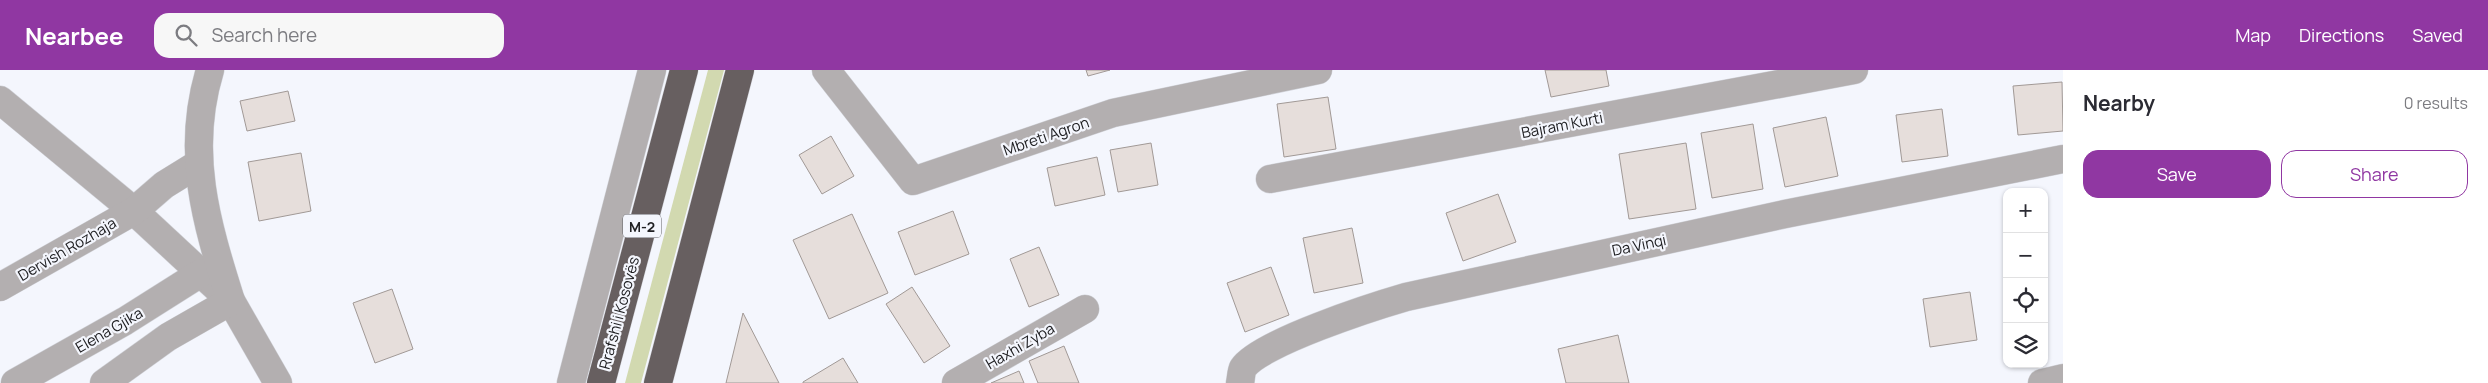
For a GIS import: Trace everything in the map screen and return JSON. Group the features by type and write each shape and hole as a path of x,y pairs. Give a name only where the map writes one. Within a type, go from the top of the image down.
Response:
{"highway":[{"name":"Rrafshi i Kosovës","path":"601,383 684,70"},
{"path":"658,383 740,70"}],"street":[{"path":"210,70 202,98 198,131 198,164 211,234 231,301 278,383"},
{"name":"Rrafshi i Kosovës","path":"571,383 652,70"},
{"name":"Mbreti Agron","path":"826,70 913,181 1113,113 1318,70"},
{"name":"Bajram Kurti","path":"1270,179 1854,70"},
{"path":"4,109 134,211 231,301"},
{"name":"Da Vinqi","path":"1240,383 1243,369 1262,352 1351,314 1406,296 1785,214 2063,159"},
{"path":"134,211 164,185 198,164"},
{"name":"Dervish Rozhaja","path":"0,287 134,211"},
{"name":"Elena Gjika","path":"15,383 126,321 201,274"},
{"path":"104,383 168,336 231,301"},
{"name":"Haxhi Zyba","path":"956,383 1085,309"},
{"path":"2042,383 2063,378"}],"green space":[{"path":"708,70 724,70 641,383 625,383"}],"building":[{"path":"1086,70 1110,70 1088,76"},
{"path":"1545,70 1606,70 1609,86 1551,97"},
{"path":"2062,82 2063,131 2018,135 2013,86"},
{"path":"288,91 295,121 247,131 240,101"},
{"path":"1328,97 1336,149 1284,157 1277,104"},
{"path":"1942,109 1948,156 1902,162 1896,115"},
{"path":"1826,117 1838,176 1785,187 1773,128"},
{"path":"1753,124 1763,189 1712,198 1701,133"},
{"path":"831,136 854,176 822,194 799,155"},
{"path":"1151,143 1158,185 1118,192 1110,150"},
{"path":"1686,143 1696,209 1629,219 1619,154"},
{"path":"301,153 311,211 259,221 248,162"},
{"path":"1097,157 1105,195 1055,206 1047,168"},
{"path":"1498,194 1516,242 1463,261 1446,213"},
{"path":"953,211 969,254 915,275 898,232"},
{"path":"852,214 888,293 829,319 793,240"},
{"path":"1352,228 1363,283 1314,293 1303,238"},
{"path":"1039,247 1059,295 1029,307 1010,259"},
{"path":"1271,267 1289,315 1245,332 1227,283"},
{"path":"912,287 950,346 924,363 886,304"},
{"path":"392,289 413,349 375,363 353,303"},
{"path":"1970,292 1977,340 1930,347 1923,299"},
{"path":"743,313 779,383 726,383"},
{"path":"1618,335 1629,383 1566,383 1558,349"},
{"path":"1064,346 1079,383 1038,383 1029,361"},
{"path":"843,358 858,383 803,383 803,382"},
{"path":"1019,371 1024,383 991,383"}]}
